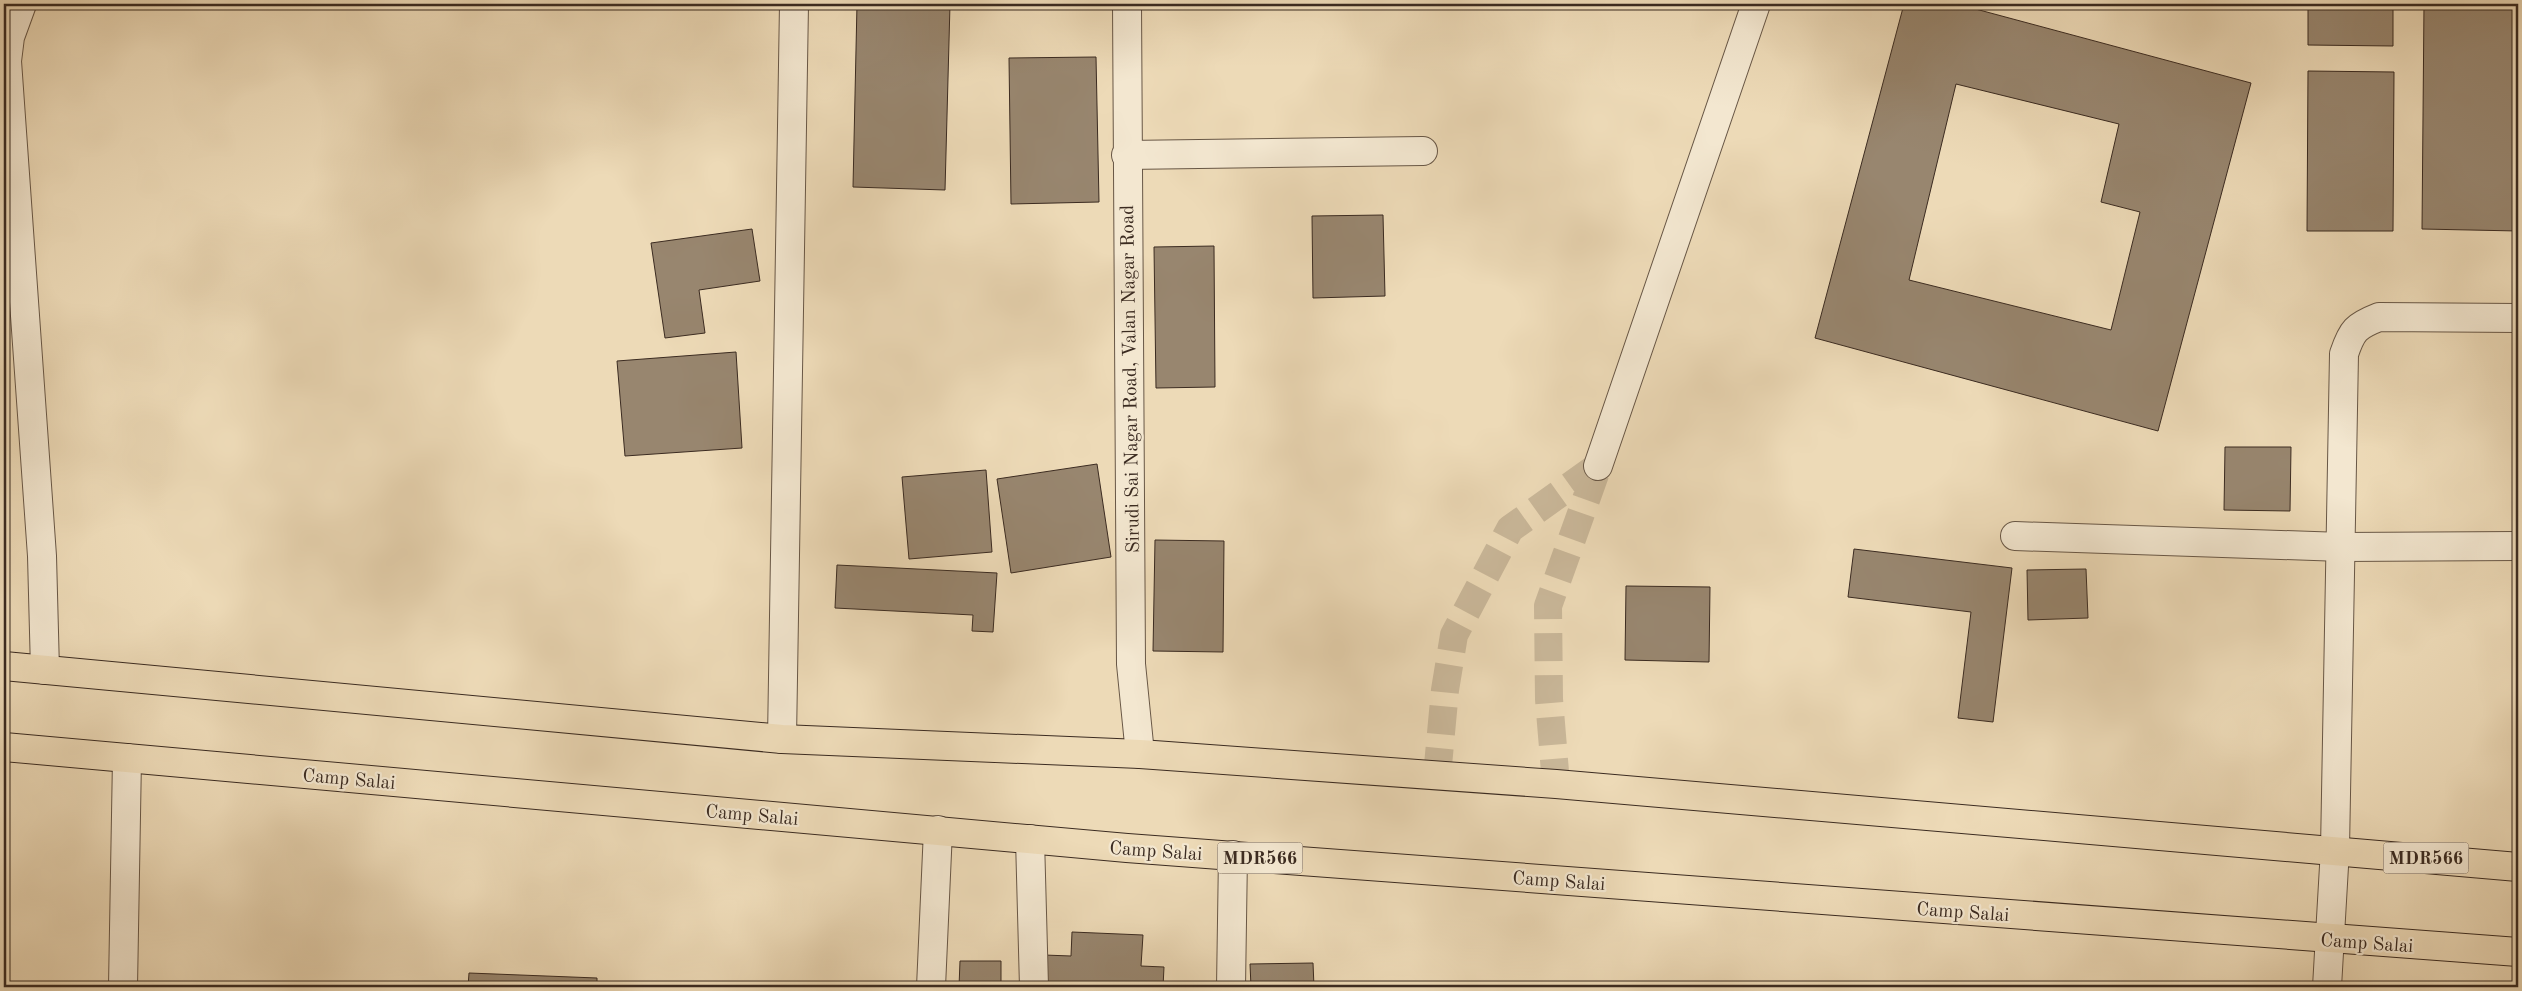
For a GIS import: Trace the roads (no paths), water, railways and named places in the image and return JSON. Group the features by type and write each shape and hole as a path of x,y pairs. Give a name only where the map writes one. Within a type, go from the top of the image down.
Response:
{"main road":[{"name":"MDR566","path":"4,666 782,739 1140,754 1566,785 2335,849 2518,867"},
{"name":"Camp Salai","path":"4,747 1233,856 2518,952"}],"street":[{"path":"22,4 10,37 6,61 42,556 45,670"},
{"path":"782,739 794,4"},
{"name":"Sirudi Sai Nagar Road, Valan Nagar Road","path":"1127,4 1126,155 1131,664 1140,754"},
{"path":"1598,466 1756,4"},
{"path":"1126,155 1423,151"},
{"path":"2327,987 2335,849 2342,547 2344,354 2350,336 2360,324 2378,317 2518,318"},
{"path":"2015,536 2342,547 2518,546"},
{"path":"123,987 126,758"},
{"path":"931,987 938,830"},
{"path":"1030,839 1034,987"},
{"path":"1231,987 1233,856"}],"tunnel":[{"path":"1437,776 1445,690 1454,635 1510,529 1598,466 1548,606 1549,699 1556,784"}]}
